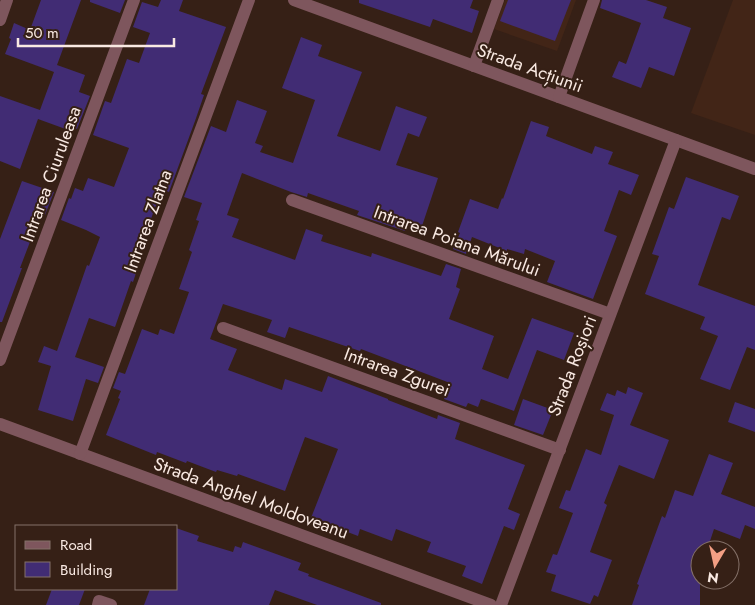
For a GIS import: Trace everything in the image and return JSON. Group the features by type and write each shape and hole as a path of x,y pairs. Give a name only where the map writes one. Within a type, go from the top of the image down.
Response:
{"street":[{"path":"0,20 7,0"},
{"name":"Intrarea Ciuruleasa","path":"0,360 134,0"},
{"name":"Intrarea Zlatna","path":"80,454 249,0"},
{"name":"Strada Acțiunii","path":"294,0 317,4 474,66 755,169"},
{"path":"474,66 498,0"},
{"path":"559,97 594,0"},
{"name":"Strada Roșiori","path":"501,605 676,140"},
{"name":"Intrarea Poiana Mărului","path":"292,200 610,314"},
{"name":"Intrarea Zgurei","path":"223,328 560,450"},
{"name":"Strada Anghel Moldoveanu","path":"0,424 491,605"}],"shaded area":[{"path":"505,0 576,0 557,51 494,29"},
{"path":"733,0 755,0 755,135 691,113"}],"building":[{"path":"41,0 81,0 57,65 85,75 79,92 90,96 77,129 73,127 71,131 38,119 20,169 0,161 0,96 40,110 54,72 5,54 11,39 9,38 14,23 30,30"},
{"path":"90,0 125,0 120,13 90,2"},
{"path":"161,0 183,0 179,11 226,27 201,94 204,95 169,192 162,189 138,254 142,255 133,282 131,281 115,327 89,318 75,357 104,367 98,383 86,379 73,421 38,410 51,366 38,362 44,346 57,351 87,265 89,266 100,237 61,220 75,188 83,191 88,178 114,187 129,148 93,135 105,101 111,103 127,59 139,63 150,33 133,27 142,2 158,7"},
{"path":"359,0 473,0 470,8 479,11 472,33 433,19 430,27 359,3"},
{"path":"508,0 571,0 555,41 500,21"},
{"path":"602,0 646,0 667,7 663,18 691,28 674,76 649,67 641,88 612,77 619,61 626,64 641,23 600,8"},
{"path":"301,37 322,45 318,56 362,72 337,136 380,151 396,106 427,117 419,137 408,133 396,165 438,178 422,226 408,221 405,231 357,215 359,211 308,193 307,197 291,192 242,173 227,215 239,219 232,237 295,260 306,229 323,235 321,241 371,257 372,253 441,276 446,264 461,269 456,287 460,289 449,319 494,336 482,369 508,379 532,318 574,333 564,360 537,350 514,411 481,399 478,407 468,403 466,407 444,399 450,383 361,349 360,351 289,327 285,338 267,332 272,320 223,304 210,339 237,349 228,370 282,390 285,379 322,392 328,376 437,419 438,415 460,423 455,439 525,465 508,509 520,514 514,530 504,526 482,584 462,576 466,566 427,552 431,542 396,529 392,541 360,529 358,536 311,518 338,449 305,437 285,491 238,474 237,476 217,470 216,472 157,452 156,455 106,435 120,399 118,398 121,391 113,388 119,372 125,374 142,329 158,335 160,329 174,334 189,292 179,289 192,252 189,250 199,221 196,220 202,203 184,197 211,126 226,132 237,100 267,111 255,143 263,146 260,152 293,163 315,100 282,88"},
{"path":"531,121 549,127 546,136 592,154 595,146 613,152 608,164 639,175 631,195 619,190 604,231 617,236 593,299 547,282 555,261 525,249 524,254 507,249 507,251 472,237 466,254 453,249 470,199 498,209"},
{"path":"686,177 739,196 730,220 722,217 698,285 755,306 755,350 747,347 730,390 700,379 718,336 700,329 705,317 645,294 659,256 652,254 669,207 674,209"},
{"path":"22,181 54,192 45,215 41,213 2,322 0,322 0,239"},
{"path":"628,387 643,393 630,425 669,440 654,479 619,465 604,503 607,505 590,552 612,560 598,597 594,595 590,604 551,591 556,575 546,572 553,554 557,555 573,513 559,508 566,490 570,491 586,449 601,455 614,415 600,410 607,393 615,396 617,390 626,394"},
{"path":"523,399 553,410 543,435 514,425"},
{"path":"735,402 755,409 755,432 728,422"},
{"path":"709,454 733,463 721,494 755,507 755,529 745,525 740,539 714,529 710,540 690,540 690,590 700,590 700,605 632,605 639,585 637,584 662,516 665,518 675,490 693,496"},
{"path":"178,529 199,536 197,541 233,552 235,546 241,548 243,542 301,563 298,570 309,574 308,576 381,603 381,605 317,605 275,590 269,605 144,605 150,590 178,590"},
{"path":"52,590 85,590 79,605 46,605"}]}
